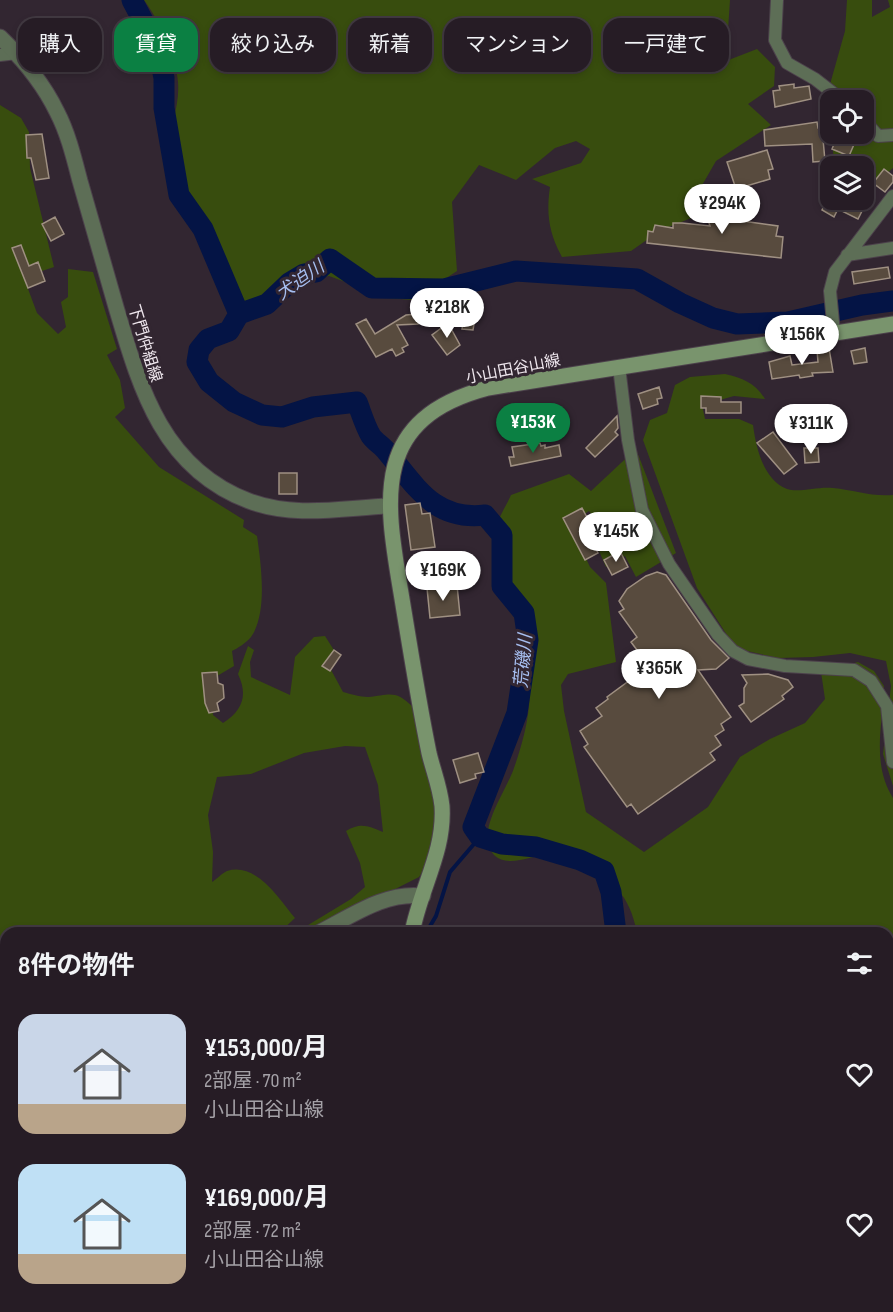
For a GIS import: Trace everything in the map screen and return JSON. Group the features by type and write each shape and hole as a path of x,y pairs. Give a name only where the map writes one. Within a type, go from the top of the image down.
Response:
{"main road":[{"name":"小山田谷山線","path":"414,927 438,854 442,808 415,678 388,506 392,477 401,450 411,433 422,420 460,396 488,388 893,324"}],"street":[{"path":"777,0 775,40 787,63 828,90"},
{"name":"下門仲組線","path":"0,37 17,53 39,81 58,113 135,372 152,414 178,451 214,481 249,501 306,511 388,506"},
{"path":"0,56 17,53"},
{"path":"874,131 878,136 893,135"},
{"path":"834,333 830,291 835,272 893,196"},
{"path":"847,255 893,248"},
{"path":"619,367 628,440 642,510 669,564 718,636 733,651 748,659 784,666 854,670 871,681 887,706 893,762"},
{"path":"330,927 383,900 404,895 423,896"}],"green space":[{"path":"144,0 730,0 729,18 603,18 603,72 729,72 729,60 757,49 775,67 774,86 748,104 771,125 716,161 697,194 704,213 661,230 631,251 562,257 551,231 548,206 550,187 532,179 581,163 590,149 576,141 555,148 516,180 479,165 452,202 457,271 413,300 389,298 329,276 294,284 267,312 252,316 239,308 223,261 207,234 175,197 182,165 164,151 178,100 177,72 198,72 198,18 156,18"},
{"path":"847,0 872,0 872,17 890,7 888,0 893,0 893,168 874,186 874,156 833,156 833,144 874,144 874,90 828,90 845,31"},
{"path":"0,105 21,118 29,132 30,168 54,267 42,271 21,270 37,313 58,334 66,327 61,302 68,297 68,269 93,272 117,349 107,355 120,380 125,408 115,417 159,467 244,520 243,527 257,536 262,588 260,615 251,637 232,651 234,666 212,679 213,715 223,723 235,713 242,702 243,689 238,674 248,646 254,650 250,662 251,677 290,695 295,657 314,637 325,636 337,655 330,668 343,692 365,697 397,695 413,707 429,770 436,816 435,838 429,859 419,877 320,927 305,927 351,899 365,887 360,863 346,831 364,826 383,832 378,785 365,747 345,746 304,753 251,774 217,777 208,815 213,852 212,882 227,871 248,872 257,877 274,892 295,918 285,927 0,927"},
{"path":"725,374 748,382 765,399 734,396 702,405 705,419 739,419 753,425 762,462 766,471 779,485 792,490 827,488 893,495 893,786 883,754 891,686 886,661 850,653 778,658 747,651 732,643 697,588 643,440 650,420 667,413 675,385 690,377"},
{"path":"636,449 676,553 636,577 625,556 606,567 593,537 602,529 589,511 570,524 590,567 606,583 616,662 568,674 561,685 564,711 586,812 644,852 708,807 740,757 770,739 805,723 825,699 821,672 858,662 874,671 884,686 880,757 886,785 893,798 893,927 636,927 629,908 618,890 591,870 553,854 517,861 501,860 490,849 488,830 519,753 527,722 530,695 524,634 497,550 497,524 511,495 569,474 591,491"}],"building":[{"path":"794,84 794,88 809,86 811,99 775,107 773,91 780,90 779,86"},
{"path":"817,122 820,128 820,144 823,144 825,156 820,156 820,161 813,162 812,144 765,146 764,130"},
{"path":"42,134 49,178 36,180 31,158 27,158 26,135"},
{"path":"834,144 854,144 849,156 832,149"},
{"path":"767,150 773,169 768,170 770,179 736,189 727,162"},
{"path":"884,169 893,176 893,182 885,192 874,182"},
{"path":"731,204 735,220 778,226 776,236 783,237 781,258 647,243 648,231 653,232 655,225 673,228 673,223 710,226 705,211"},
{"path":"822,210 838,210 834,217"},
{"path":"840,210 862,210 858,219"},
{"path":"55,217 64,234 51,241 42,224"},
{"path":"21,245 29,266 38,262 45,281 28,288 12,248"},
{"path":"888,267 890,278 854,284 852,272"},
{"path":"466,304 477,306 473,330 462,329"},
{"path":"417,314 418,324 397,325 408,345 402,348 404,352 396,356 392,349 376,357 356,324 366,319 375,334 406,315"},
{"path":"448,323 460,345 447,355 432,335"},
{"path":"829,348 833,372 812,373 813,376 800,378 799,375 772,379 769,362 790,356 792,365 818,362 817,350"},
{"path":"865,348 867,362 854,364 851,351"},
{"path":"659,387 662,398 657,399 658,404 643,409 638,394"},
{"path":"701,396 721,397 721,402 741,402 741,413 706,413 706,408 701,408"},
{"path":"617,416 618,428 615,432 618,435 595,457 586,448"},
{"path":"773,432 797,464 784,474 757,443"},
{"path":"540,443 541,446 545,445 545,448 559,445 561,456 511,466 509,457 514,457 512,447"},
{"path":"804,448 818,448 819,462 805,463"},
{"path":"279,473 297,473 297,494 279,494"},
{"path":"420,503 422,514 430,513 435,547 411,550 405,505"},
{"path":"582,508 591,525 585,529 598,553 585,560 563,518"},
{"path":"620,551 628,567 612,575 604,560"},
{"path":"657,572 666,575 711,640 729,658 716,669 698,670 731,717 721,724 724,730 715,736 721,745 710,753 715,760 638,814 631,804 627,807 584,747 588,744 580,731 602,716 596,708 608,699 607,697 649,666 631,642 637,637 619,612 624,609 619,601 627,589 646,576"},
{"path":"457,585 460,615 430,618 427,588"},
{"path":"334,650 341,655 330,671 322,666"},
{"path":"217,672 218,683 223,685 224,698 217,703 219,711 209,713 205,703 202,673"},
{"path":"768,674 788,680 793,687 782,696 784,699 751,722 739,706 744,703 744,688 747,683 742,675"},
{"path":"478,753 484,772 475,774 476,778 460,783 453,760"}],"waterway":[{"name":"犬迫川","path":"132,0 159,51 164,78 164,108 179,195 203,229 239,314"},
{"name":"犬迫川","path":"239,314 267,304 289,283 304,274 316,272 330,259 372,288 444,289 516,271 637,279 713,318 737,324 788,322 862,305 893,301"},
{"name":"荒磯川","path":"239,314 229,331 208,339 199,350 197,362 209,382 234,402 262,415 282,417 313,407 357,402 371,436 417,488 439,507 467,515 485,515 502,535 502,586 524,613 528,640 517,713 473,827 480,837 502,844 536,847 580,860 604,871 611,892 615,927"},
{"path":"430,927 436,916 450,872 480,837"}]}
